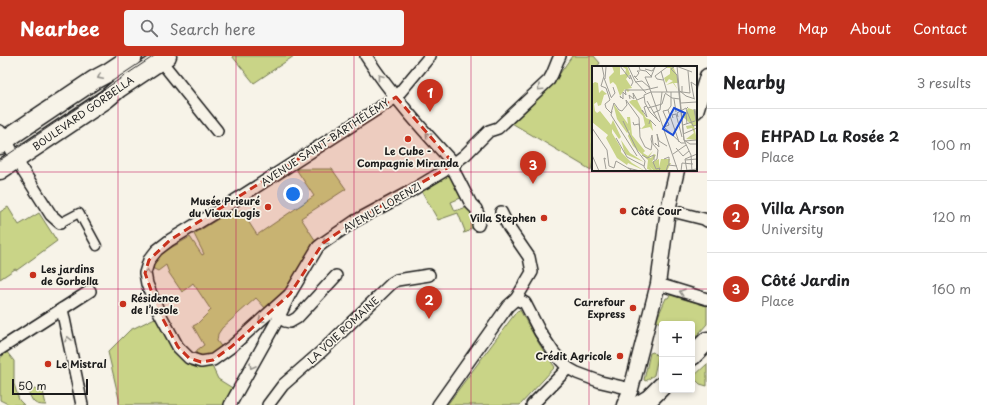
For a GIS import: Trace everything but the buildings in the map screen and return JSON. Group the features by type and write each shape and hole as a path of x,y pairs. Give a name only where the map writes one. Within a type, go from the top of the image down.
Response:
{"main road":[{"name":"BOULEVARD GORBELLA","path":"2,139 12,135 94,80 133,56"},
{"name":"BOULEVARD GORBELLA","path":"0,170 103,101 119,88 163,58"},
{"path":"695,353 707,341"},
{"path":"643,404 659,389"}],"street":[{"path":"366,56 396,97 454,164 454,171 471,204 476,209 480,219 478,225"},
{"name":"AVENUE SAINT-BARTHÉLÉMY","path":"290,294 231,347 213,360 201,362 189,358 178,347 158,310 147,284 145,273 149,260 157,250 170,240 234,201 396,97 430,56"},
{"name":"AVENUE LORENZI","path":"230,405 279,317 290,294 318,247 355,221 408,192 454,164 489,131 498,128 549,80 554,72 560,56"},
{"path":"163,58 217,132"},
{"path":"697,108 707,76"},
{"path":"2,139 51,215 60,223 78,212 97,246"},
{"path":"624,405 631,389 658,284 668,210 677,171"},
{"path":"668,210 707,221"},
{"path":"438,405 508,306 516,299 532,272 529,257 509,228 501,212"},
{"name":"LA VOIE ROMAINE","path":"268,405 283,385 322,351 392,283 397,280 429,274"},
{"path":"279,317 290,322 297,318 336,276"},
{"path":"658,284 707,299"},
{"path":"0,349 90,291"},
{"path":"516,299 525,303 540,332 554,353 568,368 601,382 631,389 643,404"},
{"path":"62,309 82,405"},
{"path":"532,405 568,368"}],"highlighted area":[{"path":"396,97 454,164 355,221 323,243 290,294 231,347 213,360 201,362 189,358 178,347 158,310 145,273 149,260 170,240"}],"green space":[{"path":"232,56 294,56 254,83"},
{"path":"572,56 594,56 600,63 598,66 592,66 591,170 510,122 554,82"},
{"path":"296,169 332,169 346,189 301,218 317,243 290,288 267,310 256,298 222,328 218,334 217,341 223,349 210,357 196,354 197,350 204,345 193,326 211,310 193,283 182,292 169,273 166,265 158,271 150,267 160,254 190,237 202,255 204,254 194,234 231,211 236,212 241,210 257,235 314,196"},
{"path":"452,173 474,210 476,224 467,232 463,233 465,231 458,213 438,220 421,190 447,174","holes":["463,197 467,207 455,211 451,202"]},
{"path":"8,207 19,225 39,213 57,241 17,270 15,269 0,279 0,212"},
{"path":"670,295 707,306 707,324 695,338 695,321 659,321 659,322 656,321 666,298"},
{"path":"520,310 532,332 555,367 520,405 447,405 517,311"},
{"path":"159,316 180,358 211,364 218,379 234,389 225,405 119,405 119,399 108,352 130,330"},
{"path":"6,351 14,361 14,384 19,400 24,405 10,405 0,400 0,359"},
{"path":"653,352 658,357 654,375 646,381 644,380 650,353"},
{"path":"707,364 707,386 700,384 695,379 695,375"},
{"path":"42,387 46,405 34,402 28,391"}],"tram line":[{"path":"0,160 154,56"}],"place":[{"name":"EHPAD La Rosée 2","path":"430,112"},
{"name":"Le Cube - Compagnie Miranda","path":"408,139"},
{"name":"Côté Jardin","path":"533,184"},
{"name":"Musée Prieuré du Vieux Logis","path":"268,207"},
{"name":"Côté Cour","path":"623,211"},
{"name":"Villa Stephen","path":"544,218"},
{"name":"Les jardins de Gorbella","path":"33,275"},
{"name":"Résidence de l’Issole","path":"123,304"},
{"name":"Carrefour Express","path":"633,308"},
{"name":"Villa Arson","path":"429,319"},
{"name":"Crédit Agricole","path":"620,356"},
{"name":"Le Mistral","path":"48,364"}]}
